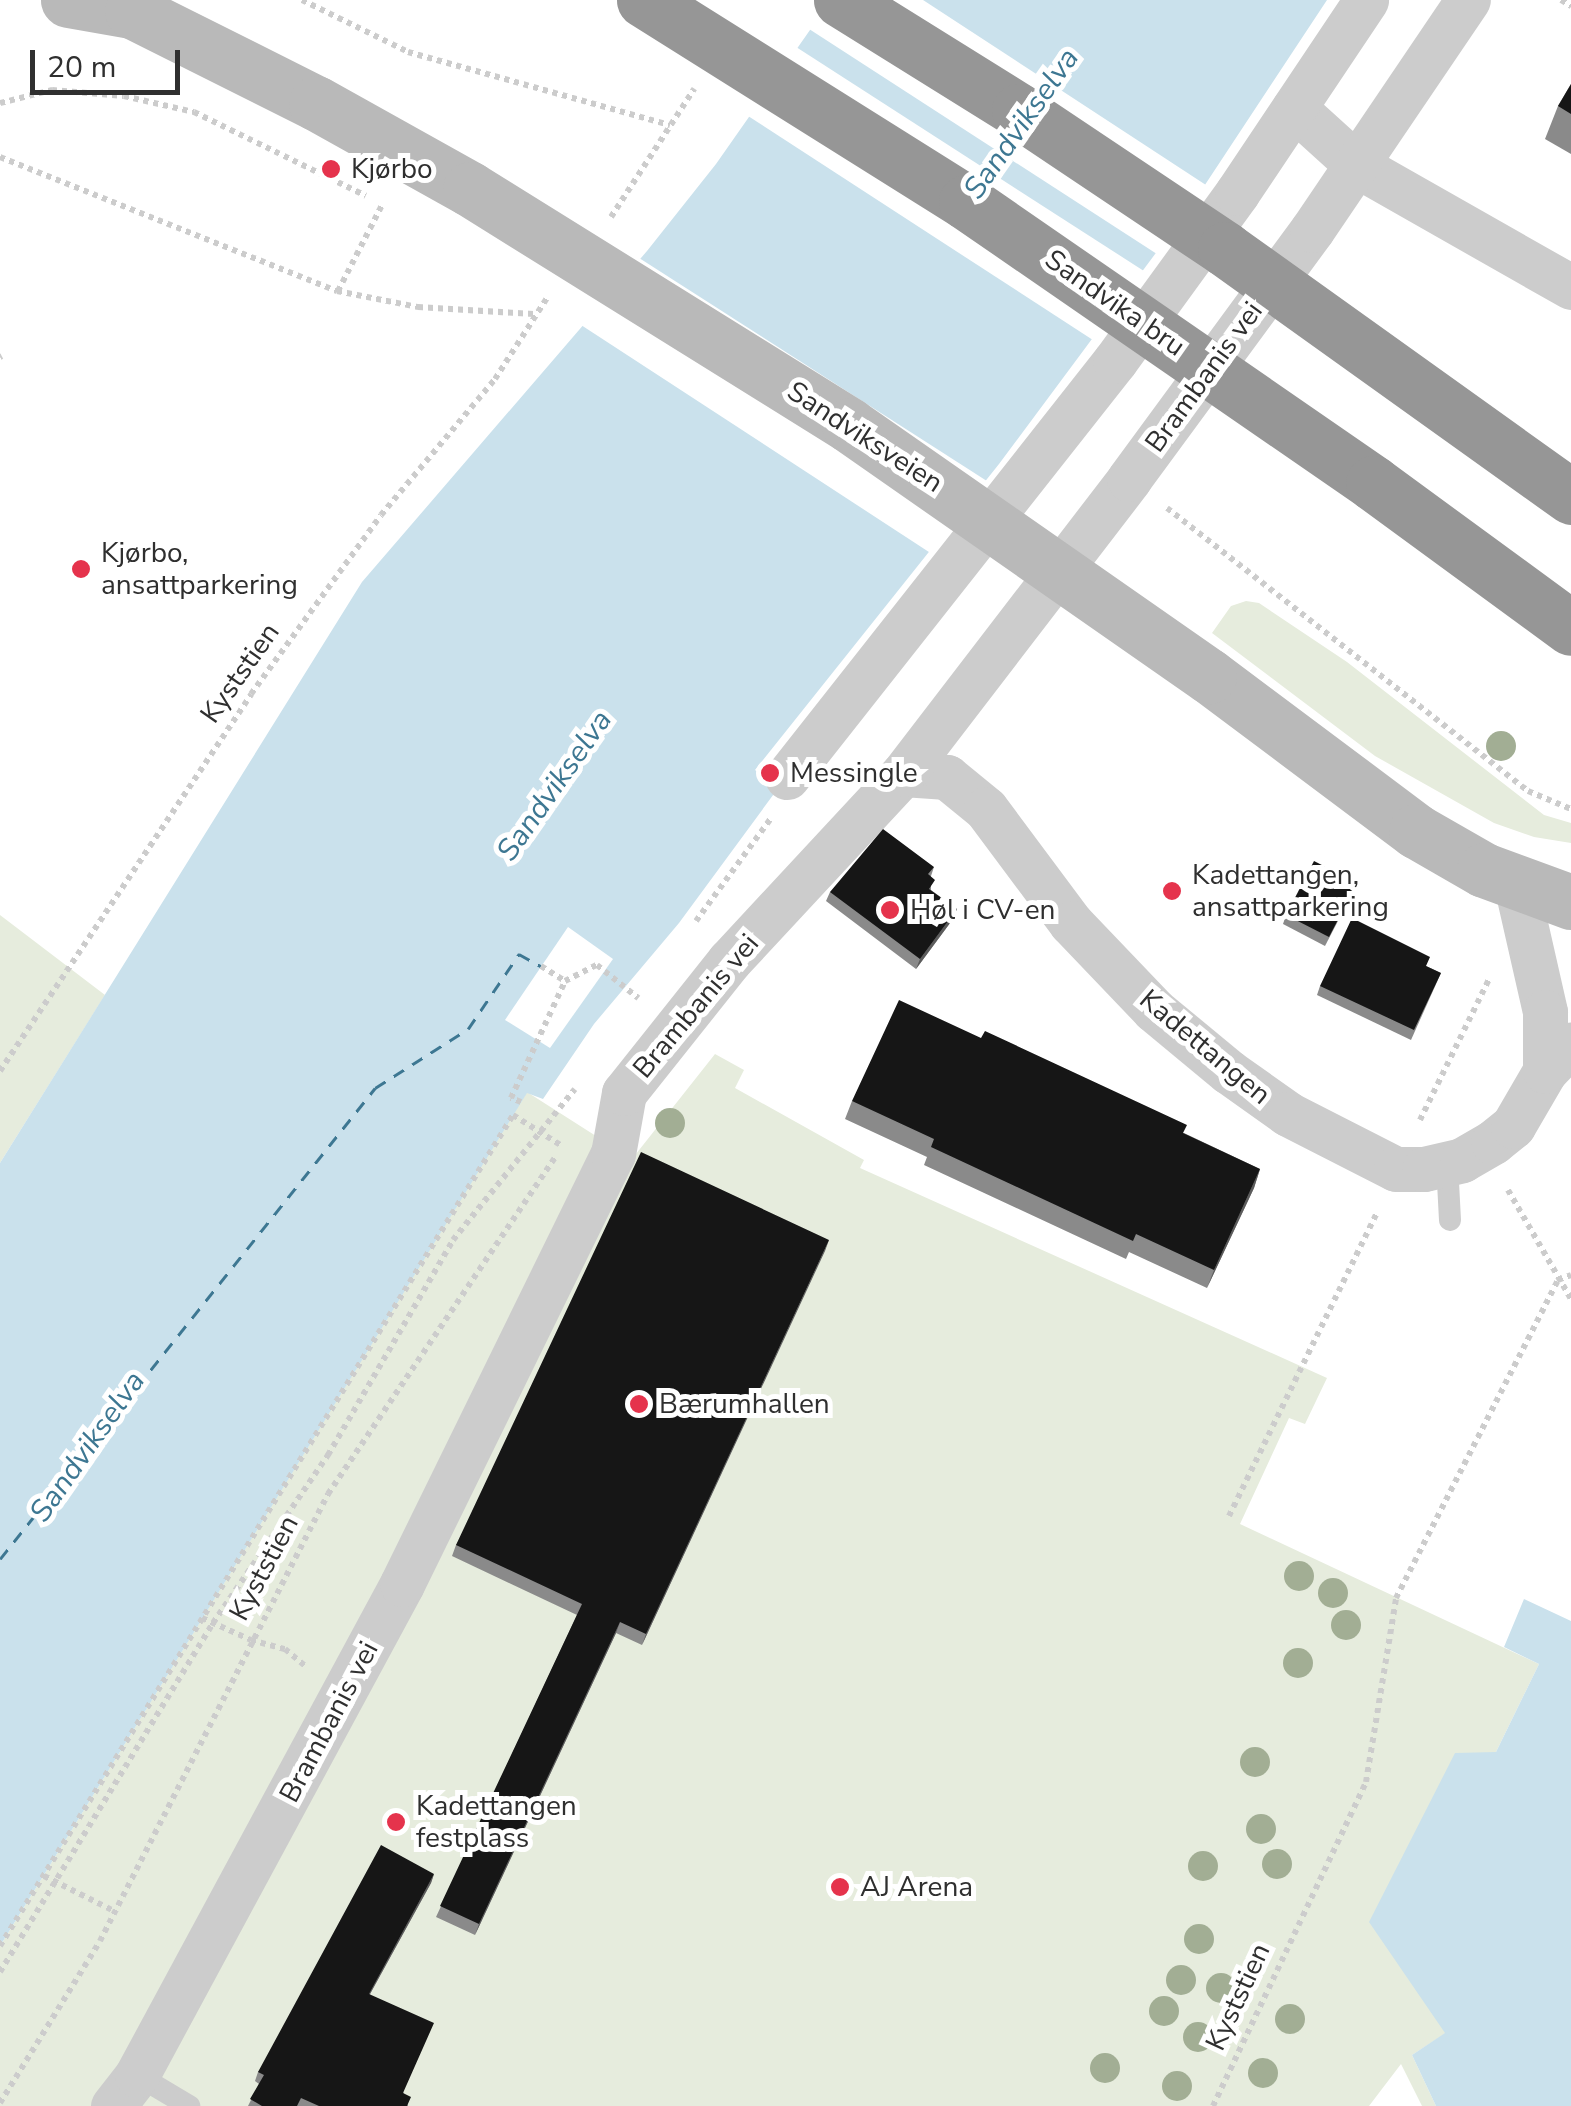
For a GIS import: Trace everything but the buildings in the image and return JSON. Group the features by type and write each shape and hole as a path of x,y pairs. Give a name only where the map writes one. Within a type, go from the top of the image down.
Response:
{"highway":[{"name":"Sandvika bru","path":"644,0 982,212 1373,483 1571,628"},
{"path":"841,0 1019,111 1225,249 1571,496"}],"main road":[{"name":"Sandviksveien","path":"68,0 125,6 316,103 470,190 849,425 1209,676 1416,831 1516,884 1571,902"}],"street":[{"path":"787,777 1114,361 1366,0"},
{"name":"Brambanis vei","path":"125,2090 339,1703 613,1154 605,1084 729,961 903,774 1129,480 1358,166 1468,0"},
{"path":"1294,108 1358,166 1571,287"},
{"name":"Kadettangen","path":"903,774 946,777 986,809 1071,923 1154,1010 1288,1114 1396,1169 1462,1160 1513,1126 1558,1058 1546,1029 1538,973 1516,884"}],"lane":[{"path":"1446,1163 1450,1220"},
{"path":"125,2090 190,2106"}],"path":[{"path":"302,0 408,52 670,125"},
{"path":"1561,0 1571,6"},
{"path":"612,216 702,78"},
{"path":"0,103 52,90 124,96 194,112 383,203 338,291 0,157"},
{"name":"Kyststien","path":"0,1071 250,694 381,515 495,380 534,314 398,305 338,291"},
{"path":"1129,480 1528,791 1571,809"},
{"path":"687,932 788,794 787,777"},
{"path":"1416,1129 1496,964"},
{"path":"541,966 565,981"},
{"path":"521,1102 511,1098 565,981 597,966 637,996 629,1014"},
{"path":"0,1972 213,1623 328,1455 453,1240 605,1084"},
{"name":"Kyststien","path":"0,2103 114,1911 328,1494 605,1084"},
{"path":"0,1946 513,1115 562,1146"},
{"path":"1520,1185 1506,1190 1571,1299"},
{"path":"1228,1516 1384,1198"},
{"path":"1558,1280 1571,1275"},
{"name":"Kyststien","path":"1213,2106 1366,1782 1396,1598 1558,1280"},
{"path":"202,1618 251,1640 285,1649 314,1675 307,1694 339,1703"},
{"path":"43,1876 114,1911"}],"green space":[{"path":"1246,601 1259,603 1347,662 1544,815 1571,823 1571,843 1534,837 1494,823 1375,756 1212,633 1231,606"},
{"path":"0,915 105,995 0,1163"},
{"path":"715,1054 744,1070 735,1088 864,1160 860,1168 1327,1378 1305,1424 1289,1418 1240,1524 1539,1664 1496,1752 1446,2033 1412,2055 1436,2106 1422,2106 1401,2064 1369,2106 0,2106 0,1946 527,1092 632,1159"}],"water":[{"name":"Sandvikselva","path":"831,0 1327,0 1193,203 999,464 755,770 779,787 679,923 594,1024 543,1099 527,1093 0,1946 0,1163 362,582 647,251 716,164"},
{"path":"1524,1599 1571,1621 1571,2106 1436,2106 1412,2055 1445,2033 1369,1922 1455,1753 1496,1752 1539,1664 1504,1647"}],"pier":[{"path":"825,0 923,0 1209,187 1160,256 806,27"},
{"path":"793,45 1147,273 1096,342 745,114"},
{"path":"636,256 990,483 932,554 578,323"},
{"path":"568,927 613,959 550,1048 505,1020"}],"ferry route":[{"path":"0,1559 375,1088 468,1029 519,954 541,966"}],"place":[{"name":"Kjørbo","path":"331,169"},
{"name":"Kjørbo, ansattparkering","path":"81,569"},
{"name":"Messingle","path":"770,773"},
{"name":"Kadettangen, ansattparkering","path":"1172,891"},
{"name":"Høl i CV-en","path":"890,910"},
{"name":"Bærumhallen","path":"639,1404"},
{"name":"Kadettangen festplass","path":"396,1822"},
{"name":"AJ Arena","path":"840,1887"}]}
